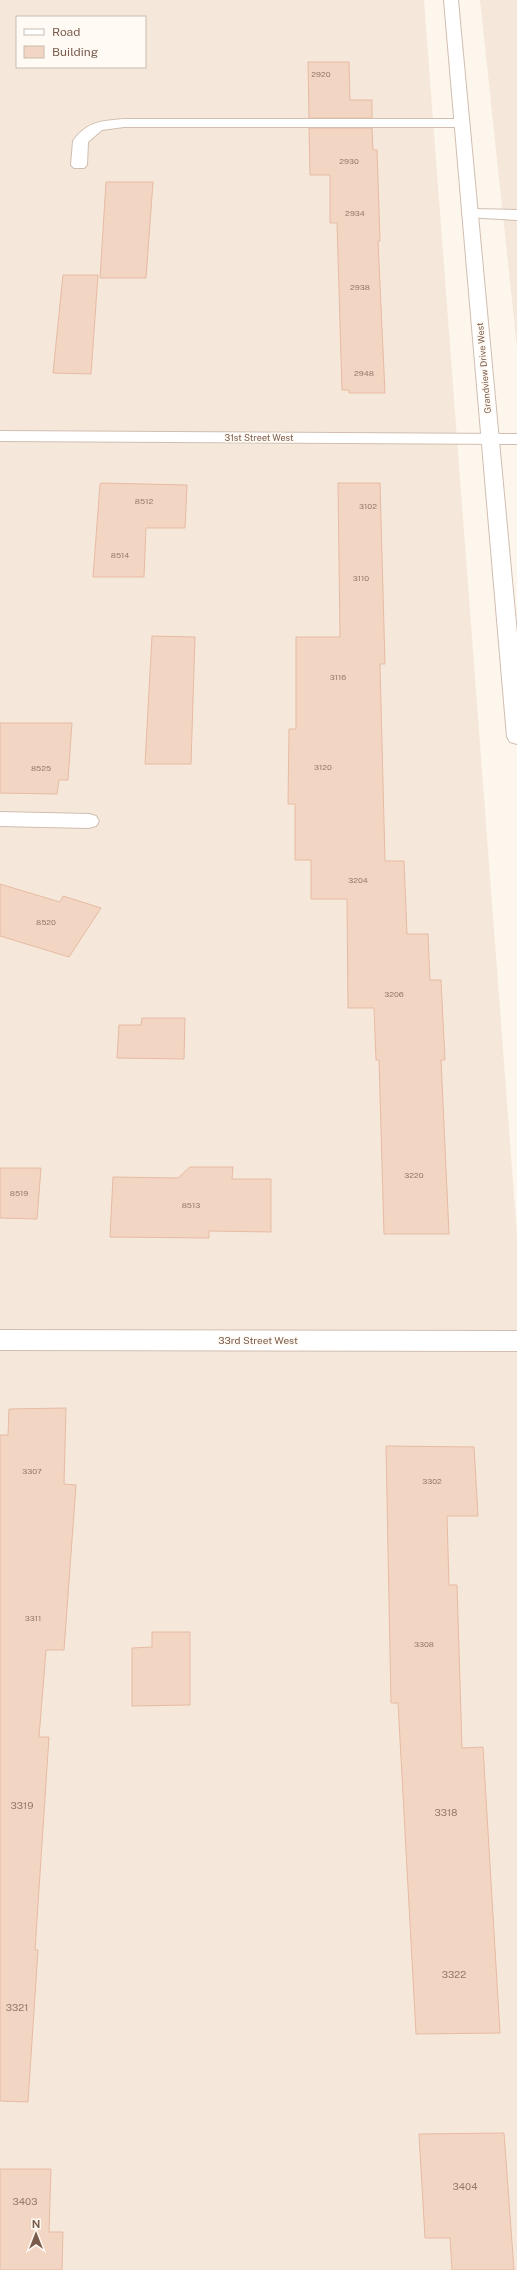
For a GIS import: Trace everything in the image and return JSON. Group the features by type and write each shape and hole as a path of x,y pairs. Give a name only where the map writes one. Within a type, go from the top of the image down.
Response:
{"street":[{"name":"Grandview Drive West","path":"451,0 517,737"},
{"path":"79,164 81,141 98,126 124,123 462,123"},
{"path":"470,214 517,215"},
{"name":"31st Street West","path":"0,436 517,439"},
{"path":"0,819 90,821"},
{"name":"33rd Street West","path":"0,1340 517,1341"}],"shaded area":[{"path":"0,0 424,0 517,1235 517,2270 0,2270"},
{"path":"480,0 517,0 517,347"}],"building":[{"path":"308,62 349,62 350,100 372,100 372,118 309,118"},
{"path":"309,128 372,128 373,150 377,150 380,241 378,241 385,393 349,393 349,390 342,390 337,223 330,223 330,175 310,175"},
{"path":"106,182 153,182 146,278 100,278"},
{"path":"63,275 98,275 91,374 53,373"},
{"path":"338,483 380,483 385,664 380,664 385,861 404,861 407,934 428,934 430,980 441,980 445,1060 441,1060 449,1234 384,1234 379,1060 376,1060 374,1008 348,1008 347,899 311,899 311,860 295,860 295,804 288,804 289,729 296,729 296,637 340,637"},
{"path":"100,484 187,485 185,528 146,528 144,577 93,577"},
{"path":"152,636 195,637 191,764 145,764"},
{"path":"0,723 72,723 68,780 59,780 57,794 0,793"},
{"path":"0,884 60,902 63,896 101,908 69,957 0,936"},
{"path":"142,1018 185,1018 184,1059 117,1058 119,1025 141,1025"},
{"path":"190,1167 233,1167 232,1179 271,1179 271,1232 209,1231 209,1238 110,1237 113,1177 178,1178"},
{"path":"0,1168 41,1168 37,1219 0,1218"},
{"path":"66,1408 64,1484 76,1485 64,1650 46,1650 39,1737 49,1737 35,1950 38,1950 28,2102 0,2101 0,1435 8,1435 9,1409"},
{"path":"386,1446 474,1447 478,1516 447,1516 449,1585 457,1585 462,1748 483,1747 500,2033 416,2034 398,1703 391,1703"},
{"path":"152,1632 190,1632 190,1705 132,1706 132,1648 152,1647"},
{"path":"504,2133 514,2270 452,2270 450,2238 425,2238 419,2134"},
{"path":"0,2169 51,2169 49,2232 63,2232 62,2270 0,2270"}]}
